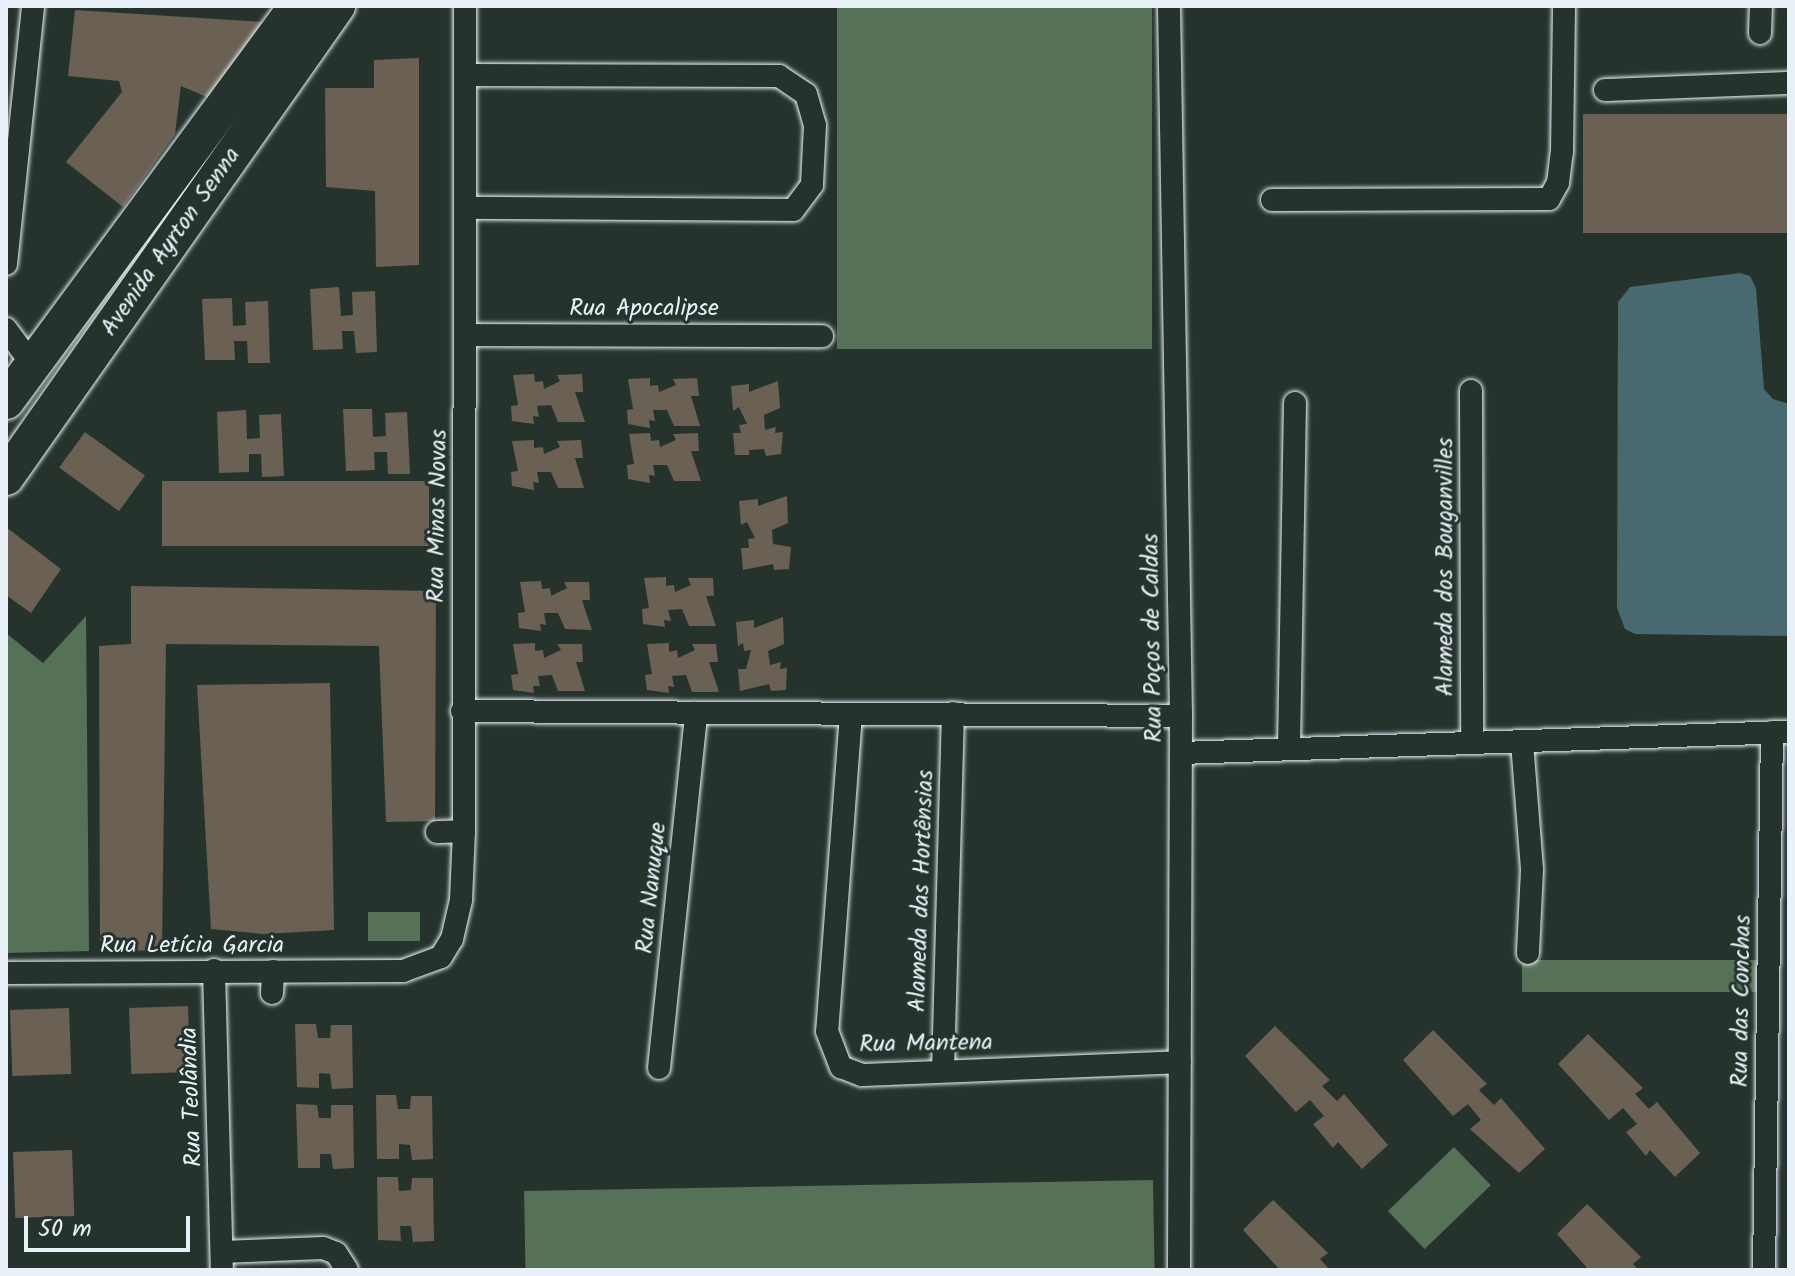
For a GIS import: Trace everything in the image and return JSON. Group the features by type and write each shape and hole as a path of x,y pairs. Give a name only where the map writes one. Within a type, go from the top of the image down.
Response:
{"main road":[{"name":"Avenida Ayrton Senna","path":"6,401 297,6"},
{"name":"Avenida Ayrton Senna","path":"6,477 337,6"}],"street":[{"path":"6,264 33,6"},
{"name":"Rua Minas Novas","path":"379,971 417,969 441,957 452,939 461,900 464,831 462,711 467,208 465,6"},
{"name":"Rua Poços de Caldas","path":"1169,6 1181,716 1179,1270"},
{"path":"1272,200 1549,199 1558,183 1562,152 1564,6"},
{"path":"1760,33 1761,6"},
{"path":"467,75 779,76 800,86 815,125 806,198 793,210 467,208"},
{"path":"1605,90 1789,83"},
{"path":"6,329 32,364"},
{"name":"Rua Apocalipse","path":"466,335 822,336"},
{"name":"Alameda dos Bouganvilles","path":"1471,391 1472,738"},
{"path":"1289,741 1295,403"},
{"path":"462,711 1181,716"},
{"name":"Rua Nanuque","path":"659,1068 696,713"},
{"name":"Alameda das Hortênsias","path":"943,1070 953,713"},
{"name":"Rua Mantena","path":"851,714 829,1045 841,1067 851,1073 1180,1062"},
{"path":"1181,748 1289,741 1472,738 1522,742 1781,732"},
{"name":"Rua das Conchas","path":"1764,1270 1781,732"},
{"path":"1522,742 1532,870 1528,953"},
{"path":"437,832 464,831"},
{"name":"Rua Letícia Garcia","path":"6,973 214,970 272,982 379,971"},
{"name":"Rua Teolândia","path":"214,970 222,1261"},
{"path":"222,1261 323,1248 336,1253 347,1270"}],"green space":[{"path":"837,6 1152,6 1152,349 837,349"},
{"path":"86,616 89,951 6,953 6,633 43,663"},
{"path":"368,912 420,912 420,941 368,941"},
{"path":"1522,960 1759,960 1759,992 1522,992"},
{"path":"1454,1147 1491,1185 1425,1249 1388,1211"},
{"path":"1153,1180 1155,1270 525,1270 524,1191"}],"water":[{"path":"1740,273 1750,276 1756,288 1764,389 1773,399 1789,404 1789,636 1635,634 1625,629 1617,608 1618,302 1630,287"}],"building":[{"path":"75,10 263,22 209,98 181,86 175,134 123,207 66,162 122,92 119,81 68,76"},
{"path":"419,58 419,265 376,267 375,191 326,187 325,88 374,88 374,60"},
{"path":"1583,114 1789,114 1789,233 1583,233"},
{"path":"339,287 341,316 353,315 352,292 375,291 377,352 356,353 354,331 342,331 343,349 313,350 310,289"},
{"path":"232,298 233,326 246,325 245,302 268,301 270,363 248,363 247,341 234,341 235,360 205,360 202,299"},
{"path":"534,374 535,382 543,381 544,389 560,381 557,375 582,374 583,392 575,392 585,422 558,422 551,405 537,406 539,417 533,416 534,424 512,421 511,406 518,405 513,375"},
{"path":"650,378 650,386 658,385 659,392 676,385 673,379 697,378 699,396 691,396 700,426 674,426 667,410 653,410 655,421 649,420 650,428 628,424 627,410 633,409 628,379"},
{"path":"778,381 780,408 764,415 765,430 776,427 775,433 783,432 781,454 766,456 764,449 749,450 749,455 735,455 733,433 741,433 739,425 747,424 739,407 733,411 731,386 749,384 749,392"},
{"path":"343,409 372,409 373,437 386,436 385,413 407,412 410,474 388,474 387,452 374,452 375,470 346,471"},
{"path":"246,410 247,439 260,438 259,415 281,414 284,476 262,477 261,454 249,454 249,472 219,473 217,412"},
{"path":"85,432 145,475 119,511 59,468"},
{"path":"650,433 651,441 659,440 660,447 676,440 673,434 698,433 699,451 691,451 701,481 674,481 667,465 653,465 655,476 649,475 650,483 628,479 627,465 634,464 629,434"},
{"path":"534,440 534,448 543,447 544,454 560,447 557,441 581,440 583,458 575,458 584,488 558,488 551,472 537,472 539,483 533,482 534,490 512,486 511,472 518,471 512,441"},
{"path":"162,481 429,481 429,546 162,546"},
{"path":"787,496 788,523 772,530 773,544 791,547 789,569 774,570 773,564 743,570 741,548 749,548 748,539 755,538 747,522 741,525 739,501 758,499 758,506"},
{"path":"6,527 61,569 31,613 6,595"},
{"path":"666,577 666,586 674,585 675,592 691,585 688,578 713,578 714,596 706,596 716,626 689,626 682,609 668,610 671,621 664,620 665,627 643,624 642,609 649,608 644,578"},
{"path":"541,581 542,589 550,588 551,596 567,588 564,582 589,582 590,600 582,600 592,630 565,629 558,613 544,613 546,625 540,624 541,631 519,628 518,613 525,612 520,582"},
{"path":"131,586 436,591 435,821 386,822 379,646 166,644 162,951 100,950 99,646 131,644"},
{"path":"783,617 784,644 768,651 770,665 781,662 780,669 787,668 786,690 771,691 769,684 740,691 738,669 746,669 751,650 744,651 743,643 738,646 736,622 754,620 754,628"},
{"path":"535,643 535,651 543,650 544,658 561,650 557,644 582,644 583,662 576,662 585,691 558,691 552,675 538,676 540,686 533,686 534,693 513,690 511,675 518,674 513,644"},
{"path":"669,643 669,652 677,650 678,658 695,650 692,644 716,644 718,662 709,662 719,692 692,692 686,675 672,676 674,687 668,686 669,693 647,690 645,675 652,674 647,644"},
{"path":"330,683 334,930 263,934 211,929 197,685"},
{"path":"188,1006 190,1072 131,1074 129,1008"},
{"path":"69,1008 71,1074 12,1076 10,1010"},
{"path":"295,1024 316,1024 318,1038 330,1038 331,1025 352,1025 353,1088 332,1089 330,1074 319,1073 319,1088 297,1087"},
{"path":"1275,1026 1330,1080 1322,1086 1337,1101 1344,1094 1388,1145 1362,1169 1338,1142 1333,1148 1313,1124 1324,1116 1310,1100 1296,1112 1245,1056"},
{"path":"1433,1030 1487,1084 1479,1090 1494,1105 1501,1098 1545,1149 1519,1173 1470,1129 1481,1120 1468,1104 1453,1116 1403,1060"},
{"path":"1588,1034 1643,1088 1635,1094 1649,1109 1657,1102 1700,1153 1675,1177 1650,1150 1646,1156 1626,1132 1637,1124 1623,1108 1609,1120 1558,1064"},
{"path":"376,1095 396,1095 398,1109 410,1109 411,1096 432,1096 433,1159 412,1160 410,1145 399,1144 399,1159 377,1159"},
{"path":"296,1104 317,1105 319,1118 331,1118 331,1105 353,1105 354,1168 333,1169 331,1154 320,1154 320,1168 298,1168"},
{"path":"72,1150 74,1216 15,1218 13,1152"},
{"path":"377,1177 398,1177 399,1191 411,1190 412,1178 433,1178 434,1241 413,1242 411,1226 400,1226 401,1241 378,1240"},
{"path":"1273,1200 1328,1253 1320,1259 1330,1270 1280,1270 1243,1230"},
{"path":"1587,1204 1641,1257 1633,1264 1639,1270 1589,1270 1557,1234"}]}
